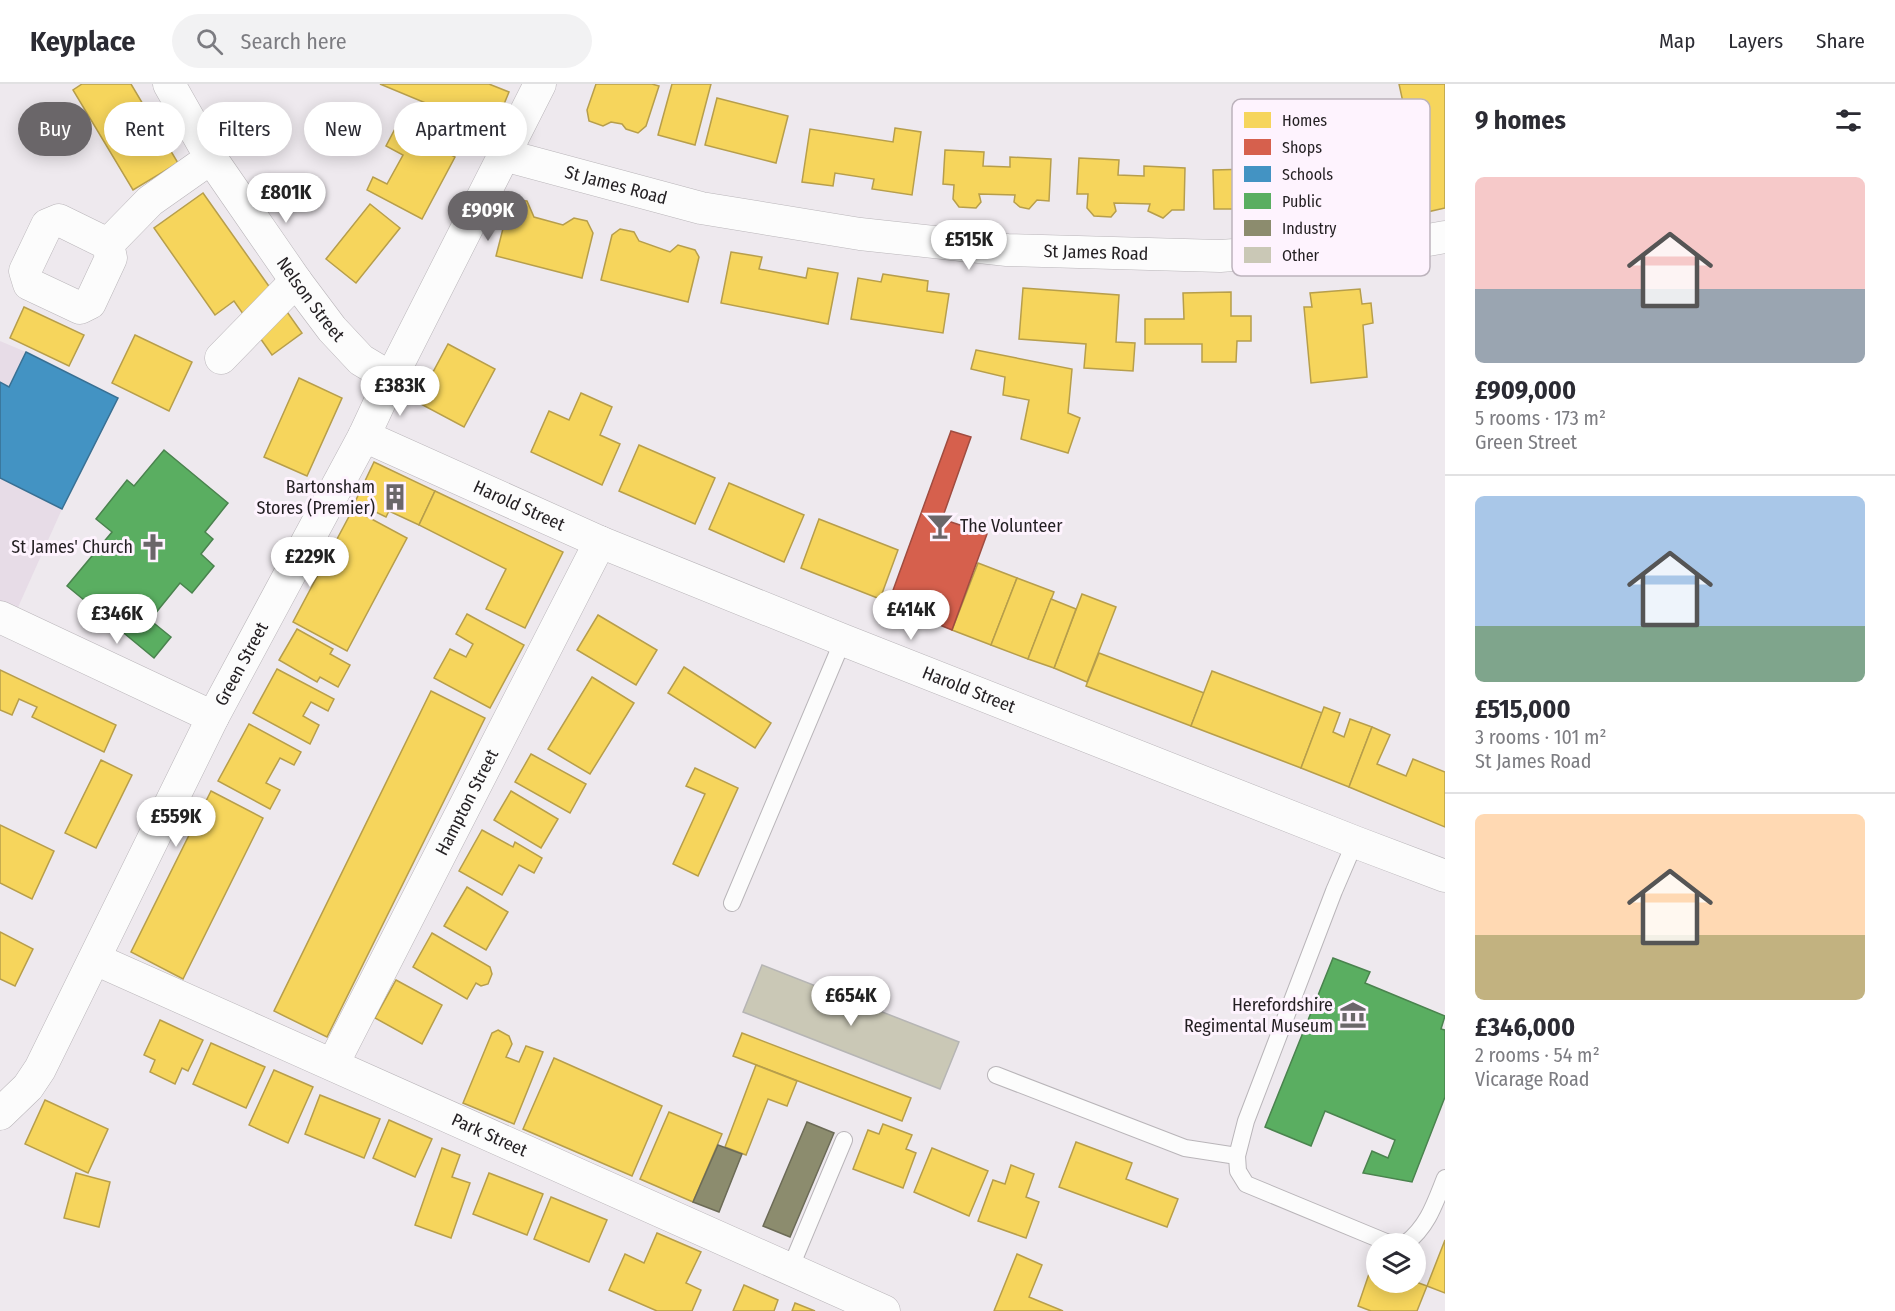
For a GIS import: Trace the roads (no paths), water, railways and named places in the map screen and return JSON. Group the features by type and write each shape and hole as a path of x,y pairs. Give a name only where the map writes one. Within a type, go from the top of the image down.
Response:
{"street":[{"name":"Nelson Street","path":"169,84 211,158 332,329 362,360 392,378"},
{"name":"Green Street","path":"527,110 540,84"},
{"name":"Green Street","path":"0,1114 28,1087 39,1069 213,717 364,436 503,156"},
{"name":"St James Road","path":"508,156 701,208 860,234 1007,250 1232,255"},
{"path":"108,244 150,201 211,158"},
{"name":"St James Road","path":"1430,240 1445,237"},
{"path":"221,358 296,281"},
{"name":"Harold Street","path":"364,436 600,542 843,640 1445,876"},
{"name":"Hampton Street","path":"333,1064 600,542"},
{"path":"0,617 213,717"},
{"name":"Park Street","path":"95,959 884,1311"}],"lane":[{"path":"732,903 843,640"},
{"path":"1355,842 1246,1121 1237,1156 1238,1171 1246,1184 1386,1242 1406,1243 1418,1234 1430,1215 1445,1178"},
{"path":"996,1075 1185,1148 1237,1156"},
{"path":"790,1269 844,1140"}],"place":[{"name":"Bartonsham Stores (Premier)","path":"395,497"},
{"name":"The Volunteer","path":"940,526"},
{"name":"St James' Church","path":"153,547"},
{"name":"Herefordshire Regimental Museum","path":"1353,1015"}]}
